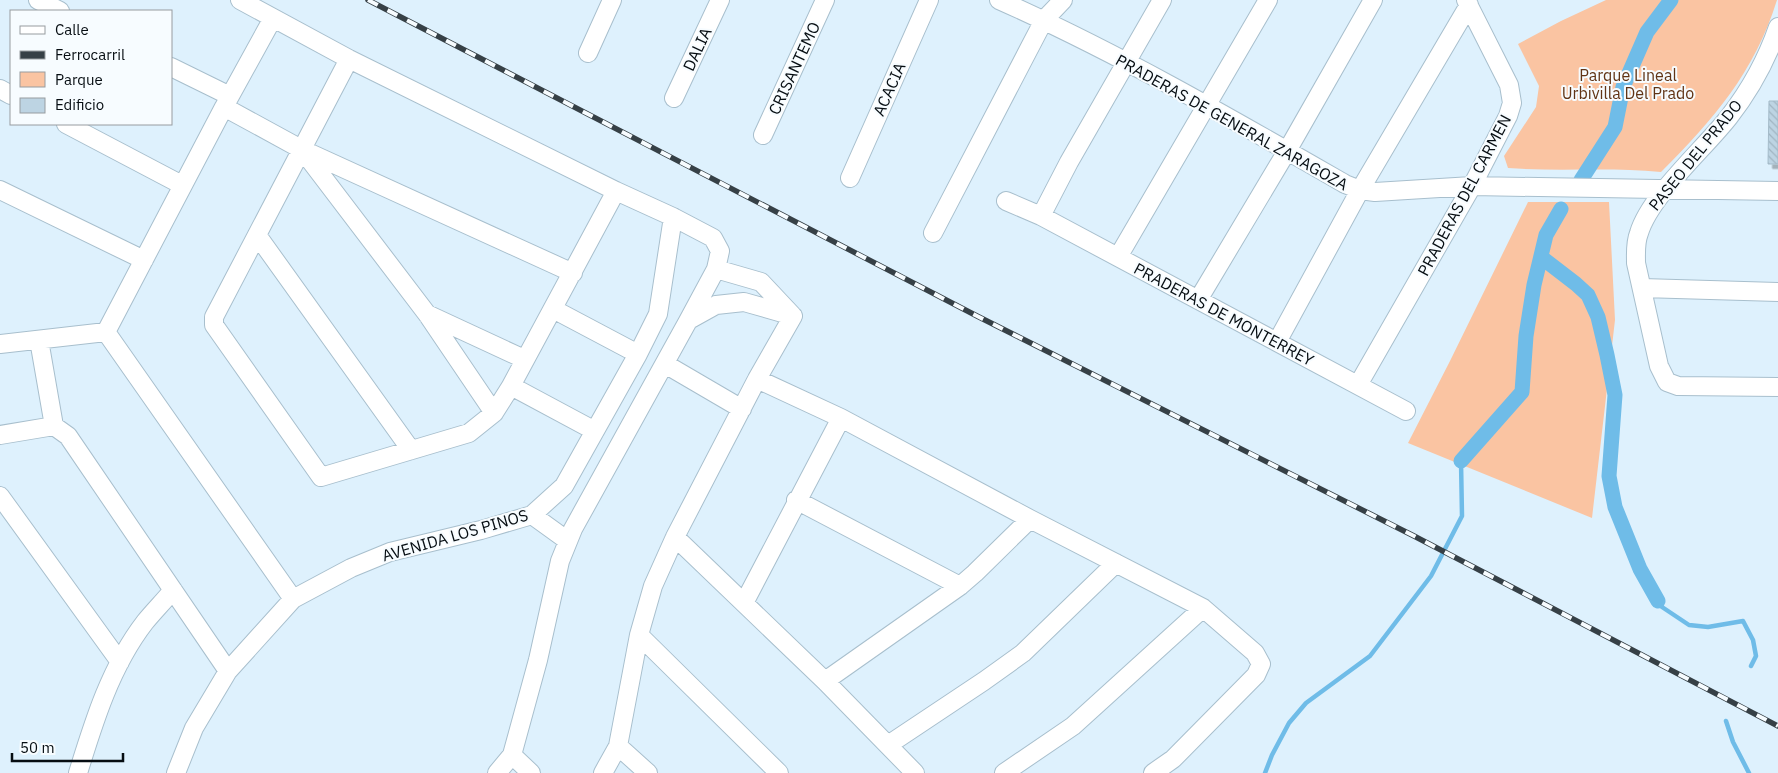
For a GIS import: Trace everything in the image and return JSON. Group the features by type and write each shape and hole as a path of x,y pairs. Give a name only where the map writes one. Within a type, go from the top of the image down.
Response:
{"street":[{"path":"38,0 58,10"},
{"path":"240,0 349,59 616,191 673,217 713,238 720,251 716,269 572,529 560,561 538,660 512,755 497,773"},
{"path":"588,53 612,0"},
{"name":"DALIA","path":"674,98 720,0"},
{"name":"CRISANTEMO","path":"763,135 825,0"},
{"name":"ACACIA","path":"850,178 929,0"},
{"name":"PRADERAS DE GENERAL ZARAGOZA","path":"999,0 1044,20 1126,63 1207,106 1344,184 1360,190 1375,192 1472,186 1665,189"},
{"path":"933,233 1044,20 1063,0"},
{"path":"1041,216 1069,162 1162,0"},
{"path":"1118,258 1268,0"},
{"path":"1198,300 1287,152 1373,0"},
{"path":"1276,342 1360,190 1468,2"},
{"name":"PRADERAS DEL CARMEN","path":"1358,385 1472,186 1508,116 1512,103 1510,85 1468,2"},
{"path":"106,332 226,102 273,18"},
{"name":"PASEO DEL PRADO","path":"1778,27 1772,46 1761,67 1730,115 1705,146 1665,189 1648,214 1639,232 1636,247 1636,263 1659,366 1667,382 1678,386 1778,387"},
{"path":"349,59 214,317 214,326 320,478 469,433 494,413 511,386 616,191"},
{"path":"172,68 301,149 573,273"},
{"path":"68,125 182,185"},
{"path":"301,149 427,314 494,413"},
{"path":"1665,189 1778,191"},
{"path":"0,190 144,260"},
{"name":"PRADERAS DE MONTERREY","path":"1006,201 1041,216 1406,412"},
{"name":"AVENIDA LOS PINOS","path":"176,773 194,728 228,671 293,599 351,568 390,552 481,530 532,515 564,486 638,354 658,314 673,217"},
{"path":"257,235 411,450"},
{"path":"716,269 761,282 793,316"},
{"path":"1642,288 1778,292"},
{"path":"688,321 716,305 744,302 793,316"},
{"path":"553,309 638,354"},
{"path":"427,314 524,360"},
{"path":"603,773 618,746 639,635 653,586 757,379 793,316"},
{"path":"0,344 106,332"},
{"path":"106,332 293,599"},
{"path":"39,340 54,426 68,436 228,671"},
{"path":"665,364 742,409"},
{"path":"757,379 841,418 1030,519 1203,608 1255,653 1261,664 1256,675 1172,759 1154,773"},
{"path":"511,386 595,431"},
{"path":"744,603 796,500 841,418"},
{"path":"0,435 54,426"},
{"path":"0,496 120,662"},
{"path":"796,500 960,586"},
{"path":"532,515 568,541"},
{"path":"825,681 960,586 1030,519"},
{"path":"676,537 825,681 915,773"},
{"path":"888,745 984,681 1022,653 1116,563"},
{"path":"78,773 94,721 120,662 144,623 173,590"},
{"path":"1004,773 1073,726 1203,608"},
{"path":"639,635 779,773"},
{"path":"618,746 648,773"},
{"path":"512,755 532,773"}],"green space":[{"name":"Parque Lineal Urbivilla Del Prado","path":"1606,0 1777,0 1757,50 1730,94 1715,114 1661,172 1508,168 1504,156 1536,107 1539,86 1518,44"},
{"path":"1528,202 1609,202 1615,320 1592,518 1408,443"}],"building":[{"path":"1769,101 1778,101 1778,164 1768,164"}],"waterway":[{"path":"1581,180 1615,127 1623,87 1647,32 1671,0"},
{"path":"1461,461 1522,392 1526,336 1534,285 1546,235 1561,209"},
{"path":"1541,257 1588,295 1598,317 1615,395 1609,476 1615,507 1640,569 1658,601"},
{"path":"1265,773 1289,723 1306,703 1370,656 1431,576 1462,516 1461,461"},
{"path":"1658,601 1662,607 1689,625 1708,627 1743,621 1753,640 1756,656 1751,666"},
{"path":"1726,721 1733,742 1749,773"}],"railway":[{"path":"368,0 977,316 1414,536 1778,726"}]}
